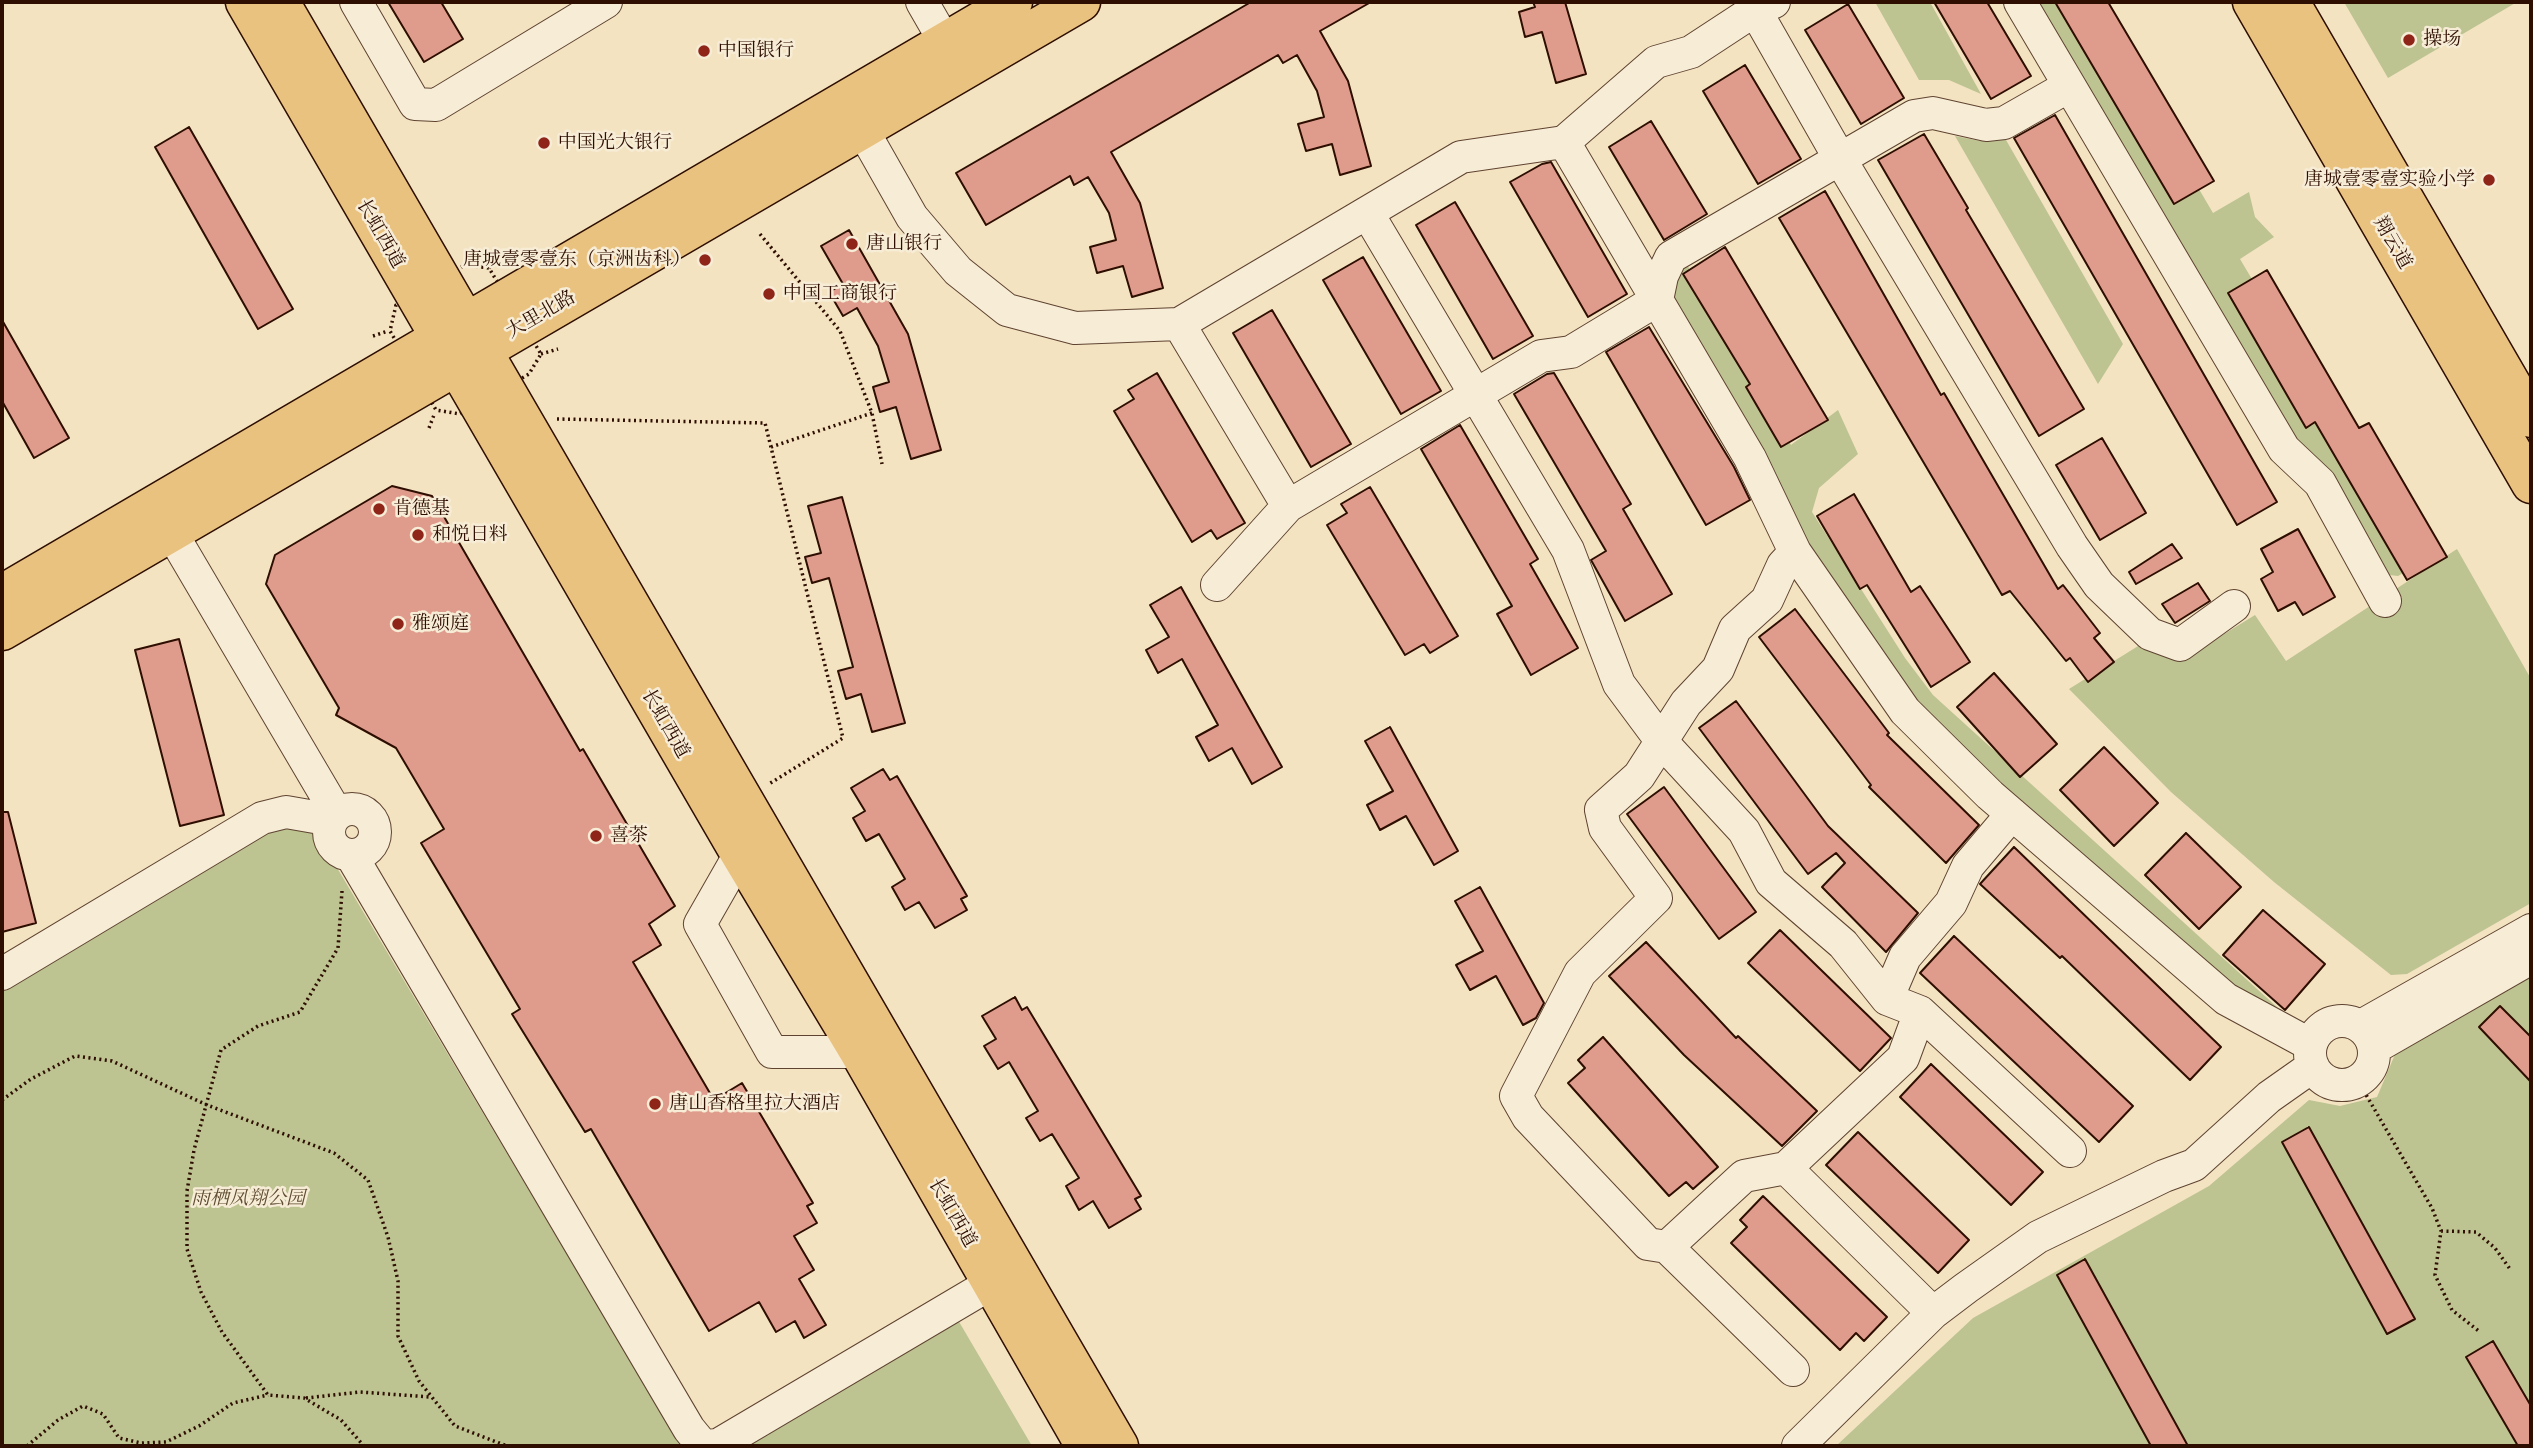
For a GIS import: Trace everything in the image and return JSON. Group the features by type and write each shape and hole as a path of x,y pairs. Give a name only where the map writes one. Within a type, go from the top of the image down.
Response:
{"main road":[{"name":"长虹西道","path":"245,2 462,343 1119,1446"},
{"name":"长虹西道","path":"280,2 740,854 859,1052 1085,1446"},
{"name":"大里北路","path":"2,631 171,532 462,343 945,41 1013,2"},
{"name":"大里北路","path":"2,594 862,128 1081,2"},
{"name":"翔云道","path":"2252,2 2531,484"},
{"name":"翔云道","path":"2290,2 2531,418"}],"street":[{"path":"356,2 415,104 436,105 606,2"},
{"path":"922,2 945,41"},
{"path":"2020,2 2284,449 2320,483 2385,601"},
{"path":"862,128 912,218 958,271 1007,310 1074,328 1179,324 1461,158 1563,142 1656,62 1691,52 1765,6 1840,159 2071,546 2099,585 2150,634 2180,645 2234,606"},
{"path":"1217,584 1289,506 1541,356 1571,352 1657,300 1662,276 1671,257 1914,117 1933,113 1986,125 2004,123 2069,86"},
{"path":"1563,142 1750,458 1795,552 1905,711 2012,814 2226,999 2311,1056 2327,1081 2337,1085 2358,1081 2371,1067 2367,1037 2341,1020 2322,1028 2311,1056 2194,1165 2164,1176 2038,1237 1933,1313 1798,1446"},
{"path":"1367,214 1568,550 1619,684 1662,742 1744,831 1771,882 1843,944 1887,999 1920,1012 2070,1151"},
{"path":"1179,324 1289,506"},
{"path":"171,532 335,817 329,835 332,843 344,853 347,867 681,1417 703,1446 718,1445 992,1283"},
{"path":"1793,1370 1667,1247 1648,1244 1528,1117 1516,1096 1580,973 1656,898 1605,828 1601,810 1639,776 1686,703 1718,669 1735,629 1767,600 1783,565 1795,552"},
{"path":"2,974 262,818 286,812 335,817"},
{"path":"1887,999 1905,957 1951,903 1968,866 2012,814"},
{"path":"740,854 700,925 772,1052 859,1052"},
{"path":"2367,1037 2531,930"},
{"path":"2367,1037 2531,958"},
{"path":"1667,1247 1744,1176 1786,1168 1903,1058 1920,1012"},
{"path":"1786,1168 1933,1313"}],"path":[{"path":"761,234 840,331 872,413 882,464"},
{"path":"489,268 502,254"},
{"path":"373,336 390,331"},
{"path":"541,354 558,349"},
{"path":"429,429 436,410"},
{"path":"771,447 872,413"},
{"path":"555,419 765,423 843,738 769,784"},
{"path":"268,1395 222,1332 201,1292 187,1250 187,1191 194,1150 221,1050 258,1026 300,1012 338,948 347,867"},
{"path":"2,1100 31,1079 75,1056 112,1061 207,1105 334,1153 368,1180 388,1237 398,1281 398,1336 419,1381 455,1426 507,1446"},
{"path":"2358,1081 2441,1230 2435,1275 2452,1310 2480,1332"},
{"path":"2441,1230 2476,1232 2495,1248 2510,1269"},
{"path":"120,1438 141,1443 166,1442 199,1426 233,1404 268,1395 303,1398 360,1392 431,1397"},
{"path":"303,1398 341,1420 364,1446"},
{"path":"27,1446 58,1420 83,1406 103,1414 123,1446"}],"green space":[{"path":"1875,2 1930,2 1981,94 1949,80 1919,80"},
{"path":"2039,2 2089,2 2213,213 2249,192 2255,217 2274,237 2240,259 2420,563 2398,576 2381,574 2291,440"},
{"name":"操场","path":"2344,2 2517,2 2388,78"},
{"path":"2002,133 2123,344 2098,384 1955,136 1980,141"},
{"path":"1686,263 1791,445 1838,410 1858,454 1819,488 1812,512 1905,658 1933,695 2278,1008 2231,988 1928,719 1811,554 1669,299"},
{"path":"2457,549 2531,679 2531,903 2407,974 2391,975 2274,882 2171,792 2069,689 2143,643 2187,657 2255,615 2286,661"},
{"name":"雨栖凤翔公园","path":"298,802 681,1446 2,1446 2,961"},
{"path":"2531,972 2531,1446 1836,1446 1973,1318 2209,1186 2309,1100 2340,1106 2377,1097 2396,1052"},
{"path":"958,1320 1032,1446 744,1446"}],"building":[{"path":"388,2 441,2 463,39 424,62"},
{"path":"1251,2 1371,2 1320,31 1348,81 1371,166 1340,175 1332,144 1306,151 1298,124 1324,117 1317,91 1297,55 1283,63 1278,55 1111,152 1140,203 1163,288 1132,297 1123,266 1097,273 1090,247 1116,240 1109,213 1088,177 1074,185 1070,176 986,225 956,173"},
{"path":"1533,2 1565,2 1586,74 1556,83 1542,32 1525,37 1519,12 1535,7"},
{"path":"1934,2 1987,2 2031,76 1991,99"},
{"path":"2055,2 2108,2 2214,181 2174,204"},
{"path":"1848,4 1904,98 1861,124 1805,30"},
{"path":"1745,65 1801,159 1758,184 1703,91"},
{"path":"2055,115 2277,502 2237,525 2014,138"},
{"path":"1651,121 1707,214 1664,240 1609,147"},
{"path":"189,127 293,309 258,329 155,147"},
{"path":"1924,134 2084,409 2039,436 1878,160"},
{"path":"1551,162 1627,294 1588,317 1510,182 1542,164"},
{"path":"1825,191 1941,395 1944,393 2058,589 2063,585 2100,633 2094,638 2114,662 2088,682 2070,658 2066,661 2010,591 2002,595 1779,218"},
{"path":"1455,202 1533,336 1493,359 1416,225"},
{"path":"849,230 908,334 941,450 911,459 896,407 880,412 873,387 889,382 878,346 857,308 843,316 829,292 843,284 821,246"},
{"path":"1725,247 1828,420 1781,447 1746,387 1750,384 1683,274"},
{"path":"1363,257 1441,391 1401,414 1323,280"},
{"path":"2267,270 2359,428 2369,423 2447,557 2407,580 2315,422 2306,428 2228,293"},
{"path":"1272,310 1351,444 1311,467 1233,333"},
{"path":"2,320 69,438 34,458 2,401"},
{"path":"1649,327 1734,467 1750,500 1706,525 1606,352"},
{"path":"1157,373 1245,523 1217,539 1211,530 1192,542 1114,411 1134,399 1128,390"},
{"path":"1554,373 1631,504 1623,509 1672,594 1625,621 1591,560 1606,551 1514,394 1547,374"},
{"path":"1460,425 1538,559 1530,564 1578,648 1531,675 1497,614 1512,606 1421,449"},
{"path":"2102,438 2146,513 2100,540 2056,465"},
{"path":"392,486 432,496 580,751 583,749 675,906 649,924 661,945 633,962 714,1100 742,1083 813,1203 807,1206 817,1223 794,1236 814,1270 799,1279 826,1325 804,1338 795,1321 776,1332 759,1302 709,1331 591,1129 585,1132 512,1014 520,1009 421,843 444,829 396,748 336,715 339,708 266,584 275,555"},
{"path":"1370,487 1458,636 1430,653 1424,644 1405,655 1327,525 1347,513 1341,504"},
{"path":"1854,494 1911,592 1920,586 1970,662 1931,687 1867,585 1860,589 1817,516"},
{"path":"842,497 905,723 872,732 861,694 846,699 838,671 853,667 829,578 812,583 805,557 821,553 808,506"},
{"path":"2298,529 2335,597 2303,615 2295,602 2278,611 2261,579 2273,572 2261,549"},
{"path":"2172,544 2182,558 2136,584 2129,572"},
{"path":"2198,583 2210,601 2175,623 2162,604"},
{"path":"1181,587 1282,767 1252,784 1232,748 1209,761 1196,737 1218,725 1182,659 1158,673 1146,650 1169,637 1150,605"},
{"path":"1795,609 1889,733 1887,735 1979,825 1946,863 1869,787 1871,785 1759,637"},
{"path":"179,639 224,815 180,826 135,650"},
{"path":"1994,673 2057,744 2020,777 1957,707"},
{"path":"1736,701 1828,826 1918,913 1886,952 1822,887 1845,863 1836,853 1808,874 1699,728"},
{"path":"1390,727 1458,851 1434,865 1406,816 1380,830 1367,805 1393,791 1365,741"},
{"path":"2104,747 2158,803 2114,846 2060,790"},
{"path":"883,769 890,780 897,776 967,896 961,899 967,910 935,928 919,902 905,910 892,887 905,879 879,834 866,841 853,818 865,811 851,788"},
{"path":"1664,787 1756,912 1719,939 1627,814"},
{"path":"2,812 8,812 36,923 2,932"},
{"path":"2186,833 2241,887 2199,929 2145,875"},
{"path":"2014,847 2221,1047 2190,1080 2062,956 2060,958 1980,884"},
{"path":"1480,887 1544,1003 1536,1018 1523,1025 1496,976 1470,990 1456,965 1483,951 1455,901"},
{"path":"2263,910 2325,964 2285,1010 2223,955"},
{"path":"1780,930 1891,1038 1860,1071 1748,963"},
{"path":"1954,936 2133,1106 2099,1142 1920,973"},
{"path":"1646,942 1736,1038 1738,1036 1817,1111 1782,1146 1684,1055 1609,976"},
{"path":"1015,997 1022,1010 1027,1007 1141,1196 1135,1199 1141,1209 1109,1228 1093,1201 1079,1210 1066,1186 1079,1178 1052,1134 1040,1141 1026,1118 1038,1111 1009,1062 998,1069 984,1046 996,1039 982,1016"},
{"path":"2500,1006 2531,1037 2531,1082 2479,1027"},
{"path":"1603,1037 1718,1167 1693,1189 1686,1182 1669,1196 1568,1083 1585,1068 1578,1060"},
{"path":"1931,1064 2043,1172 2011,1205 1900,1097"},
{"path":"2309,1127 2415,1319 2387,1334 2282,1142"},
{"path":"1858,1132 1969,1240 1938,1273 1826,1165"},
{"path":"1763,1196 1887,1317 1864,1341 1856,1333 1840,1350 1731,1243 1747,1227 1740,1220"},
{"path":"2085,1259 2188,1446 2151,1446 2057,1275"},
{"path":"2493,1341 2531,1406 2531,1446 2518,1446 2466,1357"}],"place":[{"name":"操场","path":"2409,40"},
{"name":"中国银行","path":"704,51"},
{"name":"中国光大银行","path":"544,143"},
{"name":"唐城壹零壹实验小学","path":"2489,180"},
{"name":"唐山银行","path":"852,244"},
{"name":"唐城壹零壹东（京洲齿科）","path":"705,260"},
{"name":"中国工商银行","path":"769,294"},
{"name":"肯德基","path":"379,509"},
{"name":"和悦日料","path":"418,535"},
{"name":"雅颂庭","path":"398,624"},
{"name":"喜茶","path":"596,836"},
{"name":"唐山香格里拉大酒店","path":"655,1104"}]}
